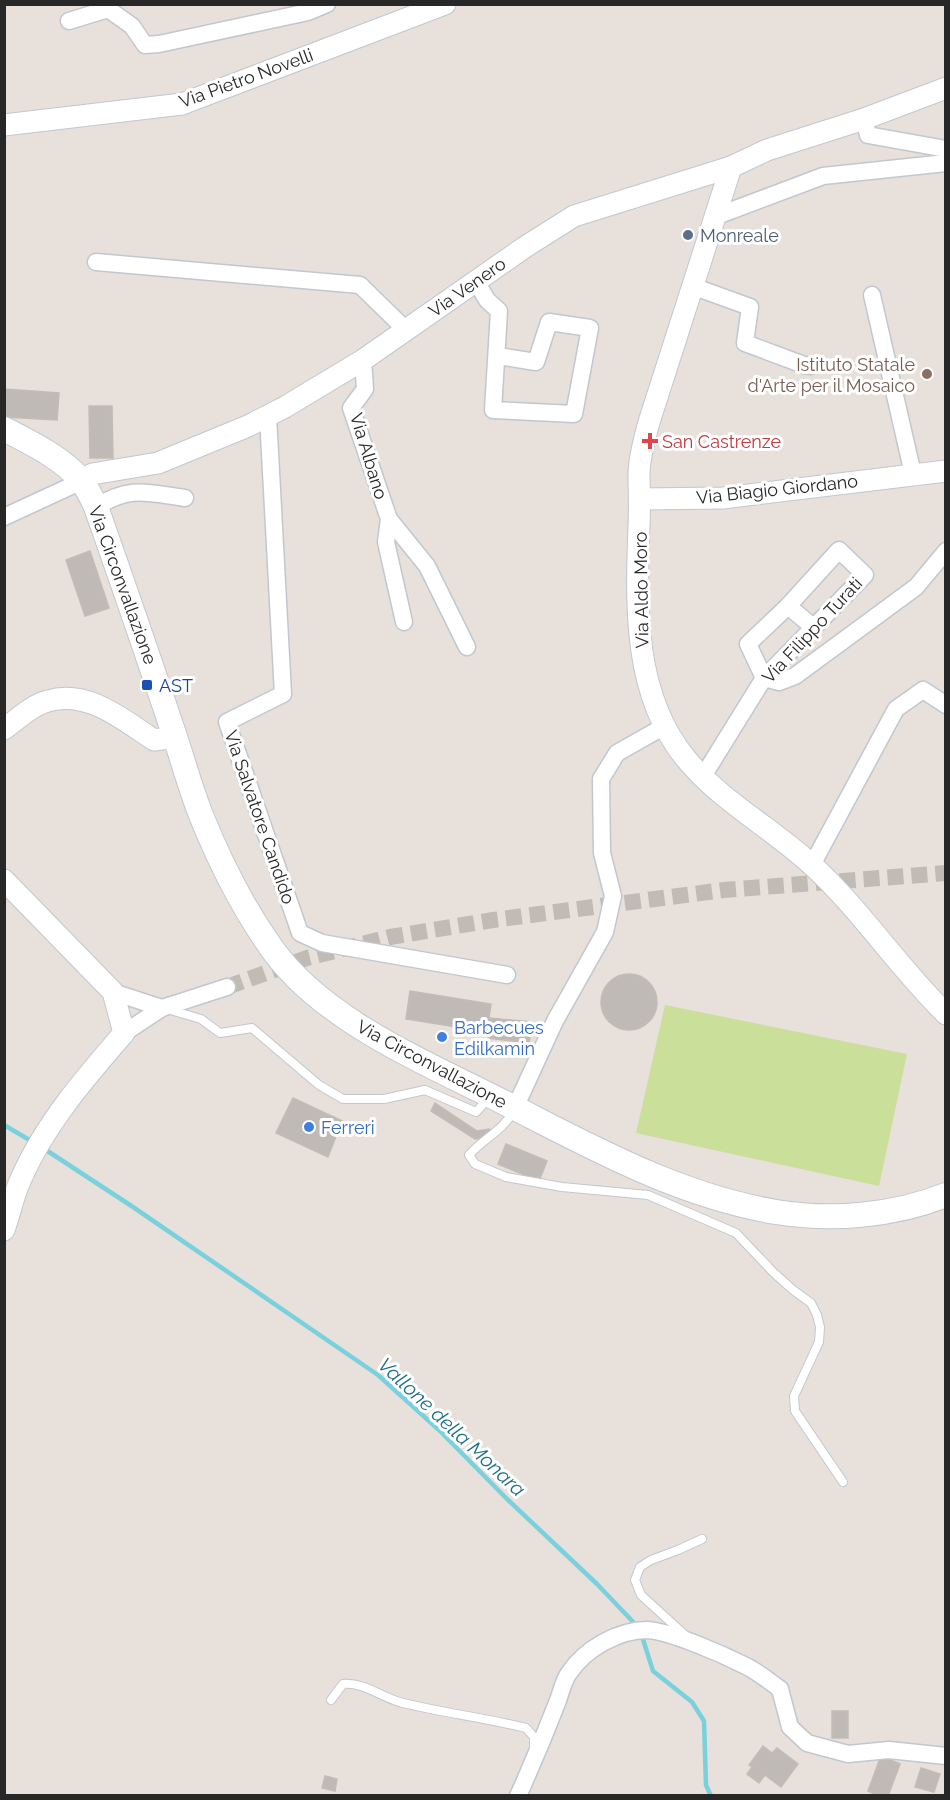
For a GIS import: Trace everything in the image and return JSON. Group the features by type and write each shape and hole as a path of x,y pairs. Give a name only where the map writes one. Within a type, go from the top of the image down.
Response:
{"main road":[{"name":"Via Circonvallazione","path":"4,429 36,445 82,481 96,507 201,815 238,893 271,948 302,982 346,1018 396,1048 646,1174 714,1198 777,1212 828,1216 877,1213 931,1201 945,1195"}],"street":[{"path":"69,21 108,9 132,26 145,45 159,44 327,4"},
{"name":"Via Pietro Novelli","path":"4,125 182,104 445,4"},
{"name":"Via Venero","path":"4,517 82,481 92,474 158,463 268,416 363,360 525,247 574,216 731,167 767,150 864,119 945,88"},
{"path":"864,119 867,135 945,149"},
{"path":"714,217 823,176 945,163"},
{"name":"Via Aldo Moro","path":"731,167 642,448 639,471 638,570 642,656 663,727 702,778 812,865 846,899 945,1014"},
{"path":"96,262 360,285 406,330"},
{"path":"476,281 487,300 500,311 493,410 574,414 590,327 549,322 536,362 498,356"},
{"path":"692,286 750,307 745,343 811,366"},
{"path":"872,295 913,474"},
{"name":"Via Albano","path":"363,360 365,389 351,408 389,519 427,566 466,647"},
{"name":"Via Salvatore Candido","path":"268,416 283,694 226,722 300,933 322,943 507,975"},
{"name":"Via Biagio Giordano","path":"640,499 723,498 945,471"},
{"path":"96,507 111,498 133,491 185,498"},
{"name":"Via Albano","path":"389,519 386,542 404,622"},
{"name":"Via Filippo Turati","path":"702,778 764,678 865,575 839,550 788,606"},
{"path":"813,627 788,606 748,644 764,678 779,682 795,676 916,587 945,551"},
{"path":"812,865 896,709 923,690 945,705"},
{"path":"4,729 32,708 48,700 77,699 104,707 154,740 176,737"},
{"path":"515,1108 555,1021 605,932 613,896 602,853 601,779 617,753 663,727"},
{"path":"4,880 113,992 162,1008"},
{"path":"4,1230 20,1182 32,1156 63,1108 124,1033 162,1008 226,987"},
{"path":"113,992 124,1033"},
{"path":"518,1796 567,1675 577,1662 604,1642 630,1632 648,1630 672,1635 747,1666 780,1689 790,1727 807,1743 848,1754 890,1750 945,1756"}],"lane":[{"path":"162,1008 201,1019 220,1033 252,1028 319,1085 344,1099 384,1099 425,1090 476,1112 491,1095"},
{"path":"515,1108 504,1125 486,1140 480,1142 469,1155 475,1164 506,1178 562,1187 648,1195 714,1222 736,1233 773,1272 811,1303 820,1327 819,1342 794,1396 795,1412 843,1482"},
{"path":"692,1643 676,1625 641,1595 634,1580 640,1567 651,1560 702,1539"},
{"path":"331,1700 343,1684 352,1683 362,1685 402,1703 526,1728 534,1737 534,1758"}],"green space":[{"path":"665,1005 907,1054 879,1186 636,1133"}],"building":[{"path":"4,389 59,393 57,420 4,417"},
{"path":"89,406 112,406 113,458 90,458"},
{"path":"90,551 109,608 85,616 66,560"},
{"path":"623,974 635,974 645,978 653,986 657,1002 653,1018 645,1026 635,1030 623,1030 613,1026 605,1018 601,1008 601,996 605,986 613,978"},
{"path":"410,991 491,1004 487,1032 406,1019"},
{"path":"490,1018 532,1022 529,1043 488,1038"},
{"name":"Ferreri","path":"293,1098 342,1121 328,1157 276,1133"},
{"path":"435,1103 477,1131 489,1129 492,1134 485,1139 475,1139 431,1111"},
{"path":"506,1144 547,1161 539,1181 498,1164"},
{"path":"832,1711 848,1711 848,1738 832,1738"},
{"path":"763,1746 772,1753 777,1748 798,1764 781,1787 765,1775 759,1783 747,1774 752,1767 749,1765"},
{"path":"881,1756 900,1764 888,1796 879,1796 868,1791"},
{"path":"921,1768 940,1774 934,1792 915,1787"},
{"path":"325,1776 337,1779 335,1791 322,1788"}],"waterway":[{"name":"Vallone della Monara","path":"4,1125 33,1142"},
{"name":"Vallone della Monara","path":"43,1148 378,1375 439,1430 637,1626"},
{"name":"Vallone della Monara","path":"641,1633 653,1671 692,1702 704,1721 706,1785 711,1796"}],"tunnel":[{"path":"227,987 307,958 390,937 493,920 724,890 946,873"}],"place":[{"name":"Monreale","path":"688,235"},
{"name":"Istituto Statale d'Arte per il Mosaico","path":"927,374"},
{"name":"San Castrenze","path":"650,441"},
{"name":"AST","path":"147,685"},
{"name":"Barbecues Edilkamin","path":"442,1037"},
{"name":"Ferreri","path":"309,1127"}]}
